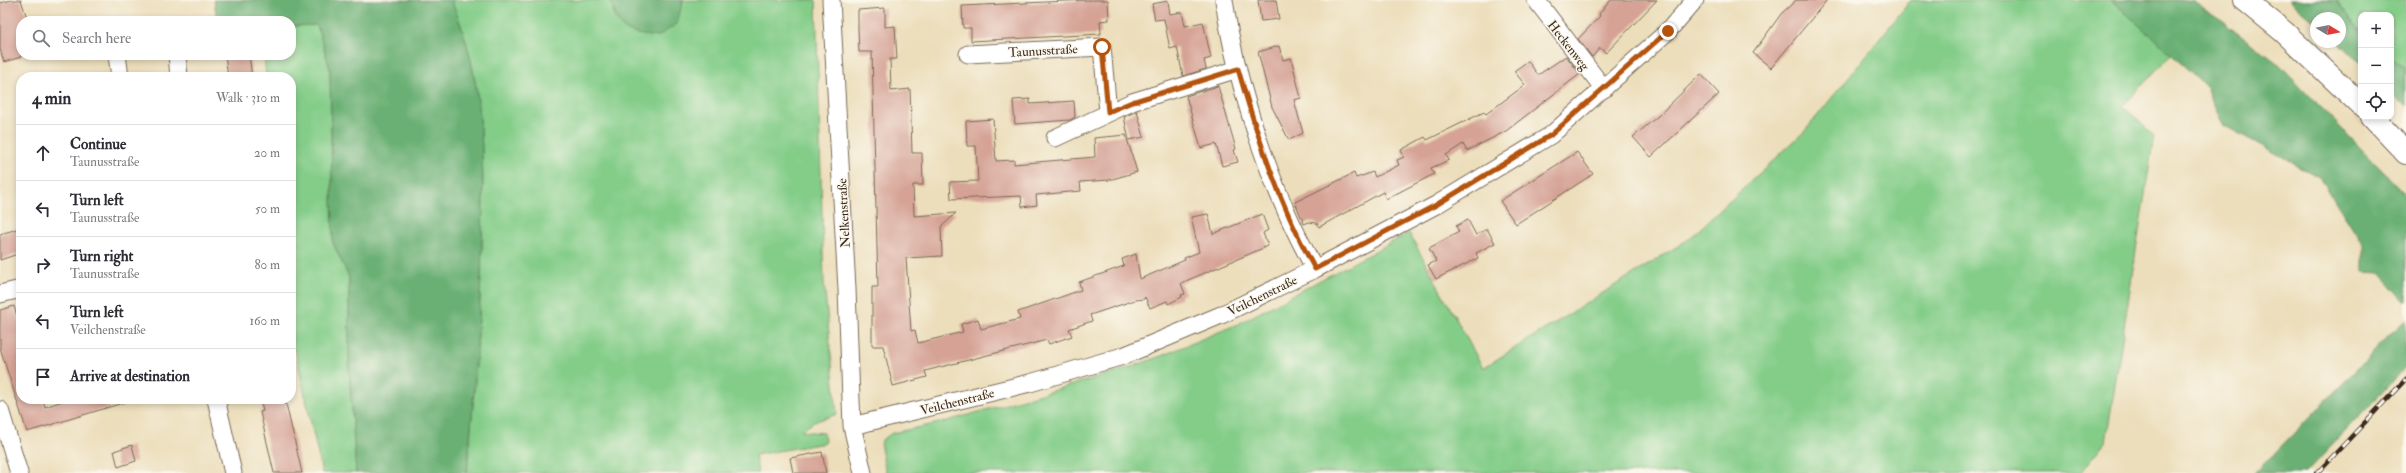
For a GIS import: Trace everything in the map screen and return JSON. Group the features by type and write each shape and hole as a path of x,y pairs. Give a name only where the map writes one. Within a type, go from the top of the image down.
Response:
{"street":[{"name":"Nelkenstraße","path":"831,0 847,281 852,426 863,473"},
{"path":"1224,0 1238,69 1255,128 1279,194 1299,241 1315,269"},
{"name":"Heckenweg","path":"1536,0 1604,89"},
{"name":"Veilchenstraße","path":"852,426 1022,385 1123,356 1221,315 1315,269 1436,205 1544,139 1604,89 1668,31 1695,0"},
{"path":"2245,0 2284,32 2358,102"},
{"name":"Taunusstraße","path":"968,54 1102,47 1108,112"},
{"path":"118,60 119,72"},
{"path":"177,60 179,72"},
{"path":"1055,138 1132,102 1238,69"},
{"path":"2375,120 2406,153"},
{"path":"0,294 16,290"},
{"path":"217,404 233,473"},
{"path":"0,410 20,473"}],"green space":[{"path":"214,0 451,0 462,29 470,59 480,119 482,150 483,213 480,301 467,473 356,473 349,367 349,277 333,243 330,69 317,25 296,26 296,16 216,16"},
{"path":"451,0 611,0 615,19 682,7 683,0 816,0 824,283 837,414 814,422 801,431 824,433 825,443 755,455 758,473 467,473 480,301 483,213 482,150 480,119 470,59 462,29"},
{"path":"611,0 683,0 677,24 657,37 638,34 625,29 617,19"},
{"path":"1911,0 2111,0 2172,53 2123,106 2154,136 2106,442 2080,473 886,473 881,448 882,440 892,433 944,422 1120,371 1161,356 1238,324 1409,233 1483,368 1689,239 1805,131"},
{"path":"2111,0 2193,0 2280,65 2406,195 2406,302 2380,273 2363,272 2363,245 2320,177 2223,125 2204,84"},
{"path":"2289,0 2336,0 2345,12 2310,12 2310,18"},
{"path":"2336,0 2406,0 2406,69 2394,59 2394,12 2358,12 2358,28"},
{"path":"2346,13 2358,28 2358,60 2345,48"},
{"path":"317,25 330,69 333,243 349,277 349,367 356,473 322,473 296,355 296,72 266,72 264,60 296,60 296,26"},
{"path":"2394,59 2406,69 2406,107 2394,95"},
{"path":"2406,319 2406,367 2306,473 2255,473"}],"building":[{"path":"12,0 21,0 26,16 16,16 16,58 4,62 0,49 0,3"},
{"path":"1108,0 1109,20 1100,21 1101,34 971,41 971,28 963,28 962,6"},
{"path":"1258,0 1276,0 1279,19 1261,21"},
{"path":"1611,0 1657,0 1606,53 1600,48 1592,57 1578,39 1600,16 1599,14"},
{"path":"1796,0 1827,0 1771,68 1753,53 1781,14"},
{"path":"1168,1 1170,14 1182,12 1185,26 1203,22 1211,58 1204,60 1206,69 1183,76 1177,47 1170,49 1164,19 1155,20 1152,4"},
{"path":"885,8 885,27 895,26 897,59 890,59 891,91 910,89 912,153 922,153 923,185 913,185 914,216 956,213 941,227 942,256 906,258 911,331 915,330 918,343 963,332 961,324 978,319 981,329 1020,319 1018,312 1081,290 1079,282 1124,266 1122,259 1136,254 1140,279 1185,260 1184,258 1199,252 1191,217 1208,214 1213,234 1262,214 1268,230 1263,233 1268,246 1181,283 1185,294 1168,304 1167,301 1150,308 1145,297 1144,299 1135,300 1090,315 1092,321 1069,329 1072,336 1049,344 1047,340 925,371 927,377 893,386 883,346 872,346 872,287 878,287 872,52 859,52 858,28 858,10"},
{"path":"1279,46 1283,60 1291,58 1301,98 1294,100 1303,133 1289,140 1272,107 1258,52"},
{"path":"1566,56 1580,74 1506,131 1467,151 1463,144 1446,155 1449,160 1431,168 1434,174 1386,199 1383,192 1319,227 1317,223 1309,222 1304,224 1295,202 1354,173 1356,178 1373,172 1375,177 1399,165 1397,160 1404,157 1401,150 1425,137 1427,140 1484,112 1486,114 1525,85 1514,71 1528,61 1538,75"},
{"path":"226,60 250,60 251,72 227,72"},
{"path":"1701,74 1719,94 1651,157 1633,137 1658,116"},
{"path":"1218,86 1236,149 1234,150 1238,162 1222,166 1216,144 1201,148 1186,96"},
{"path":"1030,99 1030,104 1074,101 1075,117 1070,120 1015,124 1013,100"},
{"path":"1137,111 1144,137 1129,140 1124,117"},
{"path":"993,119 996,161 1014,160 1014,164 1095,157 1094,138 1126,135 1137,172 1109,180 1080,182 1081,191 1036,195 1037,205 1022,207 1021,196 951,199 950,182 978,181 976,146 967,146 966,121"},
{"path":"1577,152 1593,174 1516,224 1500,201"},
{"path":"1468,220 1476,235 1487,229 1495,243 1476,253 1478,258 1436,279 1428,265 1436,261 1429,248 1459,232 1456,226"},
{"path":"16,229 16,255 0,260 0,234"},
{"path":"14,306 16,313 16,398 0,348 0,310"},
{"path":"18,404 44,404 45,407 54,404 119,404 27,432"},
{"path":"261,404 286,404 302,473 274,473 260,412 263,411"},
{"path":"132,445 136,461 118,467 114,451"},
{"path":"822,452 826,473 793,473 790,458"}],"railway":[{"path":"2317,473 2406,379"}],"route":[{"path":"1102,47 1108,112 1132,102 1238,69 1255,128 1279,194 1299,241 1315,269 1436,205 1551,135 1668,31"}]}
